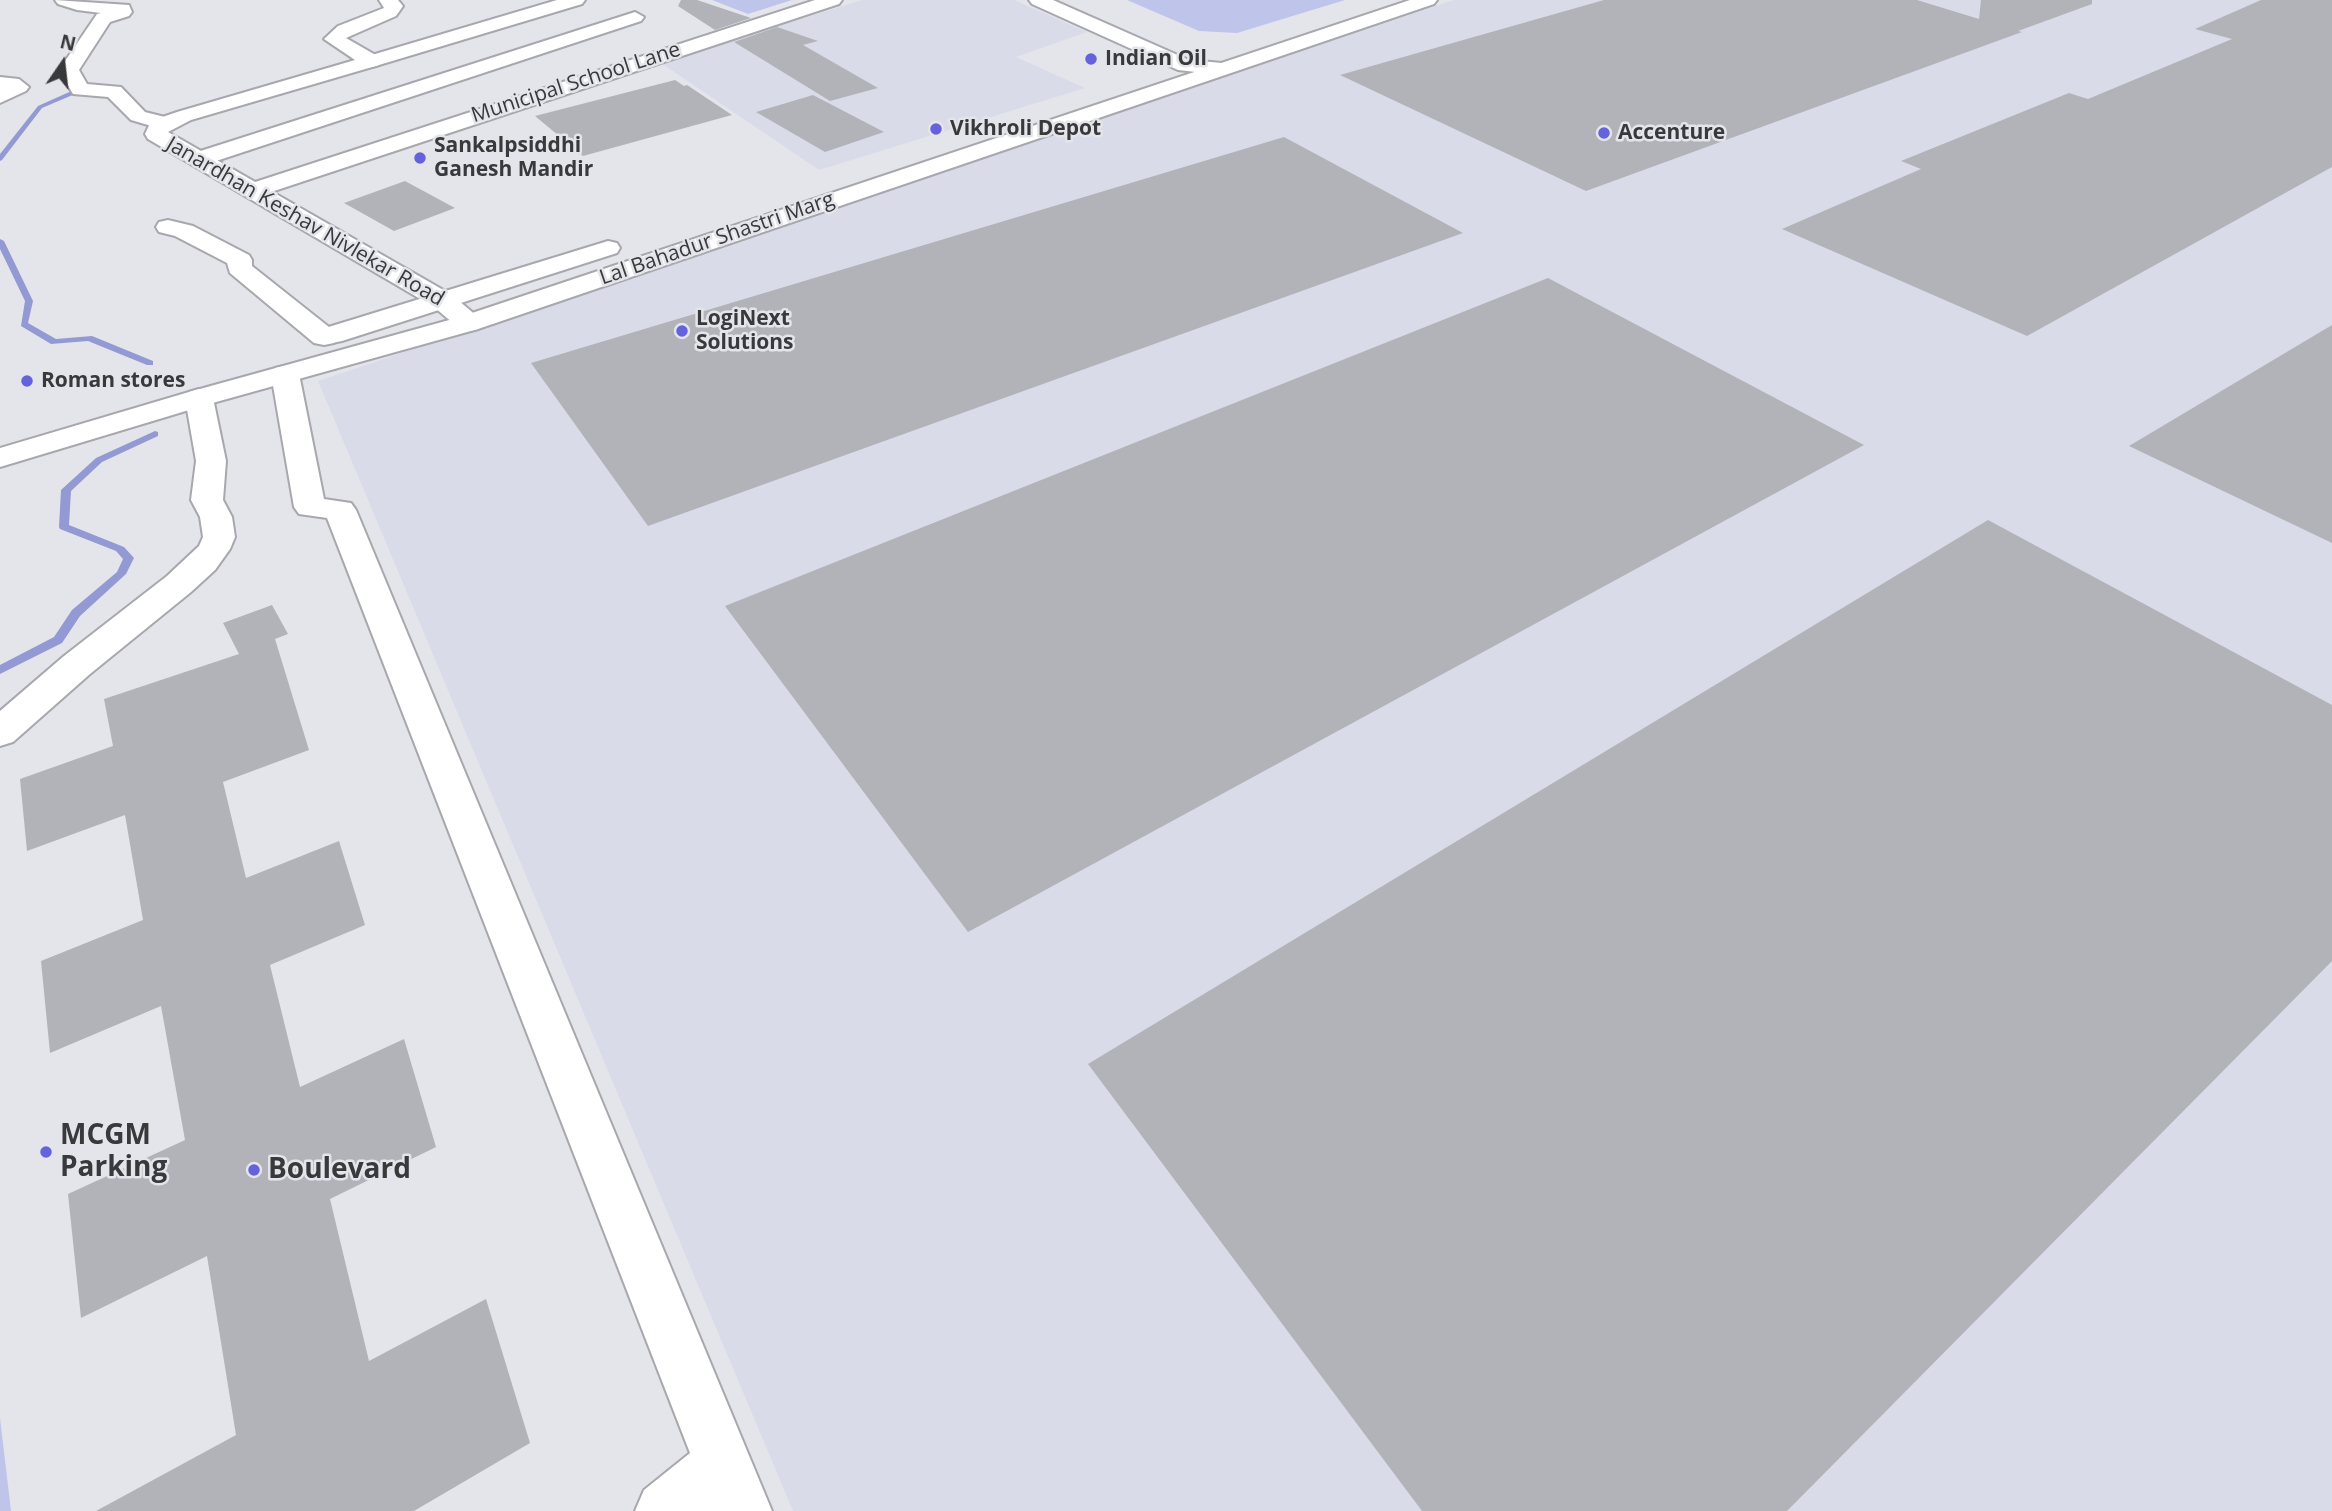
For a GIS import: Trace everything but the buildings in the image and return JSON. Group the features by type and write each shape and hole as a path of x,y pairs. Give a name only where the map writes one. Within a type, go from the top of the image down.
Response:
{"street":[{"path":"64,0 83,6 123,9 123,12 103,18 69,70 80,90 114,90 138,116 164,124"},
{"path":"388,0 394,6 390,12 345,30 333,38 372,61 479,115"},
{"name":"Janardhan Keshav Nivlekar Road","path":"469,323 443,301 156,134 159,126 164,124 576,0"},
{"name":"Municipal School Lane","path":"254,190 833,0"},
{"path":"1038,0 1189,56 1219,63"},
{"name":"Lal Bahadur Shastri Marg","path":"0,458 199,398 469,323 966,155 1384,0"},
{"name":"Lal Bahadur Shastri Marg","path":"1219,63 1428,0"},
{"path":"199,159 423,86 642,19 603,4"},
{"path":"674,32 699,42"},
{"path":"1003,122 1189,56"},
{"path":"0,62 5,93"},
{"name":"Lal Bahadur Shastri Marg","path":"773,195 939,141 966,155"},
{"path":"168,226 240,260 239,268 324,337"},
{"name":"Lal Bahadur Shastri Marg","path":"0,435 443,301 633,240"},
{"path":"285,374 310,507 340,510 732,1488 665,1511"},
{"path":"0,732 179,584 214,549 219,537 216,517 207,500 211,461 199,398"}],"shaded area":[{"path":"712,0 792,0 748,14"},
{"path":"862,0 1014,0 1087,32 1016,57 1085,88 819,170 661,63"},
{"path":"1127,0 1345,0 1237,33 1199,31"},
{"path":"1454,0 2332,0 2332,1511 793,1511 318,381"},
{"path":"0,1418 11,1511 0,1511"}],"waterway":[{"path":"0,159 40,107 80,90 77,85"},
{"path":"0,241 29,301 24,324 54,342 89,338 150,363"},
{"path":"0,670 58,640 76,613 121,574 129,558 120,549 64,527 66,490 99,460 155,434"}],"place":[{"name":"Indian Oil","path":"1091,59"},
{"name":"Vikhroli Depot","path":"936,129"},
{"name":"Accenture","path":"1604,133"},
{"name":"Sankalpsiddhi Ganesh Mandir","path":"420,158"},
{"name":"LogiNext Solutions","path":"682,331"},
{"name":"Roman stores","path":"27,381"},
{"name":"MCGM Parking","path":"46,1152"},
{"name":"Boulevard","path":"254,1170"}]}
